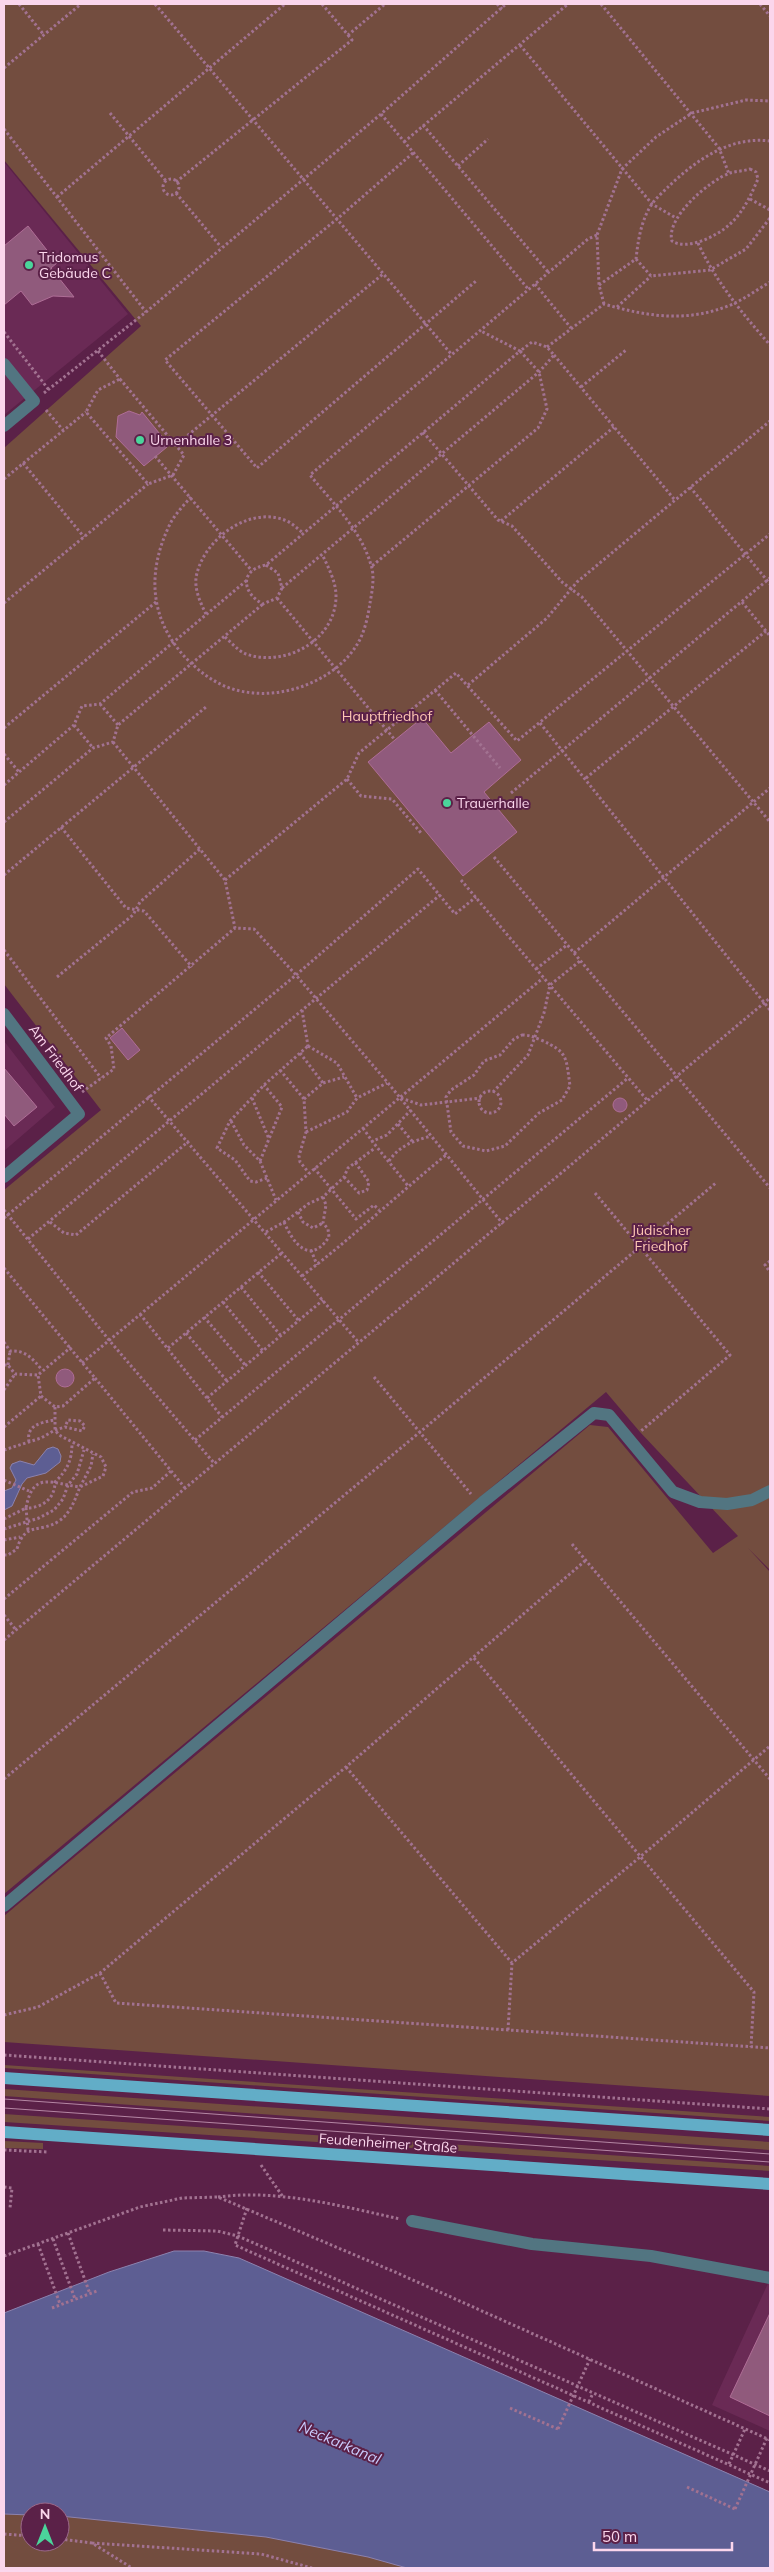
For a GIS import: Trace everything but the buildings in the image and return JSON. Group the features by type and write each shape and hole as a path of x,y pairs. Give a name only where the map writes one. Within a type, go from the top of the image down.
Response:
{"main road":[{"path":"4,2078 770,2130"},
{"name":"Feudenheimer Straße","path":"4,2132 770,2184"}],"street":[{"path":"4,364 34,402 4,426"},
{"name":"Am Friedhof","path":"4,1014 79,1114 4,1177"},
{"path":"4,1906 483,1502 594,1414 609,1415 674,1492 682,1496 700,1502 727,1504 752,1500 770,1491"},
{"path":"412,2221 532,2244 651,2256 770,2278"}],"path":[{"path":"19,4 44,35"},
{"path":"4,68 81,4"},
{"path":"155,4 452,355"},
{"path":"57,197 285,4"},
{"path":"176,182 254,121 352,40 322,4"},
{"path":"348,35 385,4"},
{"path":"497,4 502,9"},
{"path":"63,430 45,409 34,402 146,312 381,114 506,4"},
{"path":"404,142 568,4"},
{"path":"601,4 719,148 729,174"},
{"path":"760,4 770,16"},
{"path":"520,45 652,204 676,218"},
{"path":"604,304 599,285 597,235 622,169 656,137 692,113 746,100 770,101"},
{"path":"110,113 166,181"},
{"path":"381,114 528,290"},
{"path":"424,125 549,273"},
{"path":"4,128 146,312"},
{"path":"458,166 488,139"},
{"path":"651,276 636,259 638,236 652,204 685,170 719,148 757,139 770,141"},
{"path":"413,153 337,219 165,360 257,468 476,281"},
{"path":"750,170 756,172 758,179 750,199 729,226 698,243 679,245 672,241 670,234 676,218 700,191 729,174 750,170"},
{"path":"166,181 176,182"},
{"path":"166,181 163,184 164,192 168,195 176,193"},
{"path":"176,182 178,185 176,193"},
{"path":"176,193 221,247"},
{"path":"750,199 770,210"},
{"path":"616,308 651,276 710,270 746,249 770,218"},
{"path":"191,497 171,522 160,550 154,576 157,611 172,643 192,664 215,682 246,692 278,693 301,687 336,668 358,643 368,618 372,590 372,566 354,530 310,475 588,239 597,235"},
{"path":"698,243 710,270 734,304 770,345"},
{"path":"599,285 636,259"},
{"path":"176,445 211,414 383,274"},
{"path":"604,304 654,317 692,315 734,304 770,282"},
{"path":"535,284 571,328"},
{"path":"547,347 604,304"},
{"path":"372,566 538,428 547,409 539,372 520,350 481,331"},
{"path":"4,332 49,390"},
{"path":"4,785 74,725 82,706 100,704 246,581 252,571 266,566 520,350 532,342 547,347 674,499"},
{"path":"4,604 148,484 173,475 184,455 98,350"},
{"path":"581,387 626,350"},
{"path":"112,742 118,726 263,604 277,598 282,588 354,530 539,372 554,355"},
{"path":"4,480 86,412 98,390 120,379"},
{"path":"86,412 148,484"},
{"path":"468,685 547,618 571,589 674,499 770,421"},
{"path":"501,521 614,427"},
{"path":"423,432 501,521 512,526 563,583 582,598 770,822"},
{"path":"155,456 223,534 252,571"},
{"path":"23,463 84,537"},
{"path":"511,792 769,581 690,486"},
{"path":"206,614 198,598 196,575 205,552 223,534 243,520 264,518 287,521 303,533"},
{"path":"225,880 347,780 359,753 456,673 517,741 770,534"},
{"path":"224,637 245,654 269,658 293,654 314,641 330,623 336,597 332,573 323,556"},
{"path":"266,566 278,573 282,588"},
{"path":"246,581 246,590 263,604"},
{"path":"277,598 395,740"},
{"path":"4,728 156,602"},
{"path":"742,602 770,636"},
{"path":"586,778 766,631"},
{"path":"435,690 500,768"},
{"path":"100,704 118,726"},
{"path":"4,875 206,707"},
{"path":"540,723 586,778 770,1010"},
{"path":"74,725 93,748"},
{"path":"112,742 225,880 235,928"},
{"path":"4,822 93,748 112,742"},
{"path":"4,754 19,772"},
{"path":"347,780 361,796 392,799 421,833"},
{"path":"574,953 770,788"},
{"path":"61,827 126,908 144,910 192,967"},
{"path":"57,977 133,915 140,902 200,849"},
{"path":"494,858 770,1188"},
{"path":"4,1218 296,974 418,869 456,914 476,897"},
{"path":"461,880 647,1100"},
{"path":"28,1239 440,895"},
{"path":"69,1101 114,1069 111,1046 106,1038 192,967 235,928 254,929 296,974 411,1110 503,1224"},
{"path":"536,969 567,945"},
{"path":"4,950 101,1078"},
{"path":"493,1092 528,1055 535,1038 550,985 580,961"},
{"path":"82,1363 543,978"},
{"path":"4,1640 214,1462 503,1224 647,1100 770,998"},
{"path":"302,1010 308,1046"},
{"path":"522,1036 554,1044 563,1055 570,1086 562,1100 539,1113 505,1146 486,1151 463,1146 451,1132 448,1104 446,1097 451,1090 474,1075 484,1061 500,1055 514,1040 522,1036"},
{"path":"267,1178 256,1182 250,1181 235,1160 217,1148 230,1121 264,1085 308,1046"},
{"path":"308,1046 337,1063 357,1098"},
{"path":"300,1052 323,1083"},
{"path":"280,1070 304,1099 306,1132 299,1156 300,1162 309,1173"},
{"path":"304,1099 323,1083 344,1077"},
{"path":"195,1440 628,1078"},
{"path":"306,1132 347,1112 357,1098 388,1083"},
{"path":"260,1161 282,1106 264,1085"},
{"path":"400,1097 421,1105 448,1104 481,1098 488,1092 493,1092 499,1095 501,1101 500,1108 495,1112 489,1113 483,1110 480,1104 481,1098"},
{"path":"148,1096 189,1141 359,1343"},
{"path":"252,1098 269,1139"},
{"path":"372,1142 387,1134 411,1110"},
{"path":"230,1121 244,1145 260,1161 276,1200"},
{"path":"398,1124 412,1141"},
{"path":"362,1128 375,1148 389,1161 408,1186"},
{"path":"389,1161 394,1154 412,1141 431,1136"},
{"path":"50,1222 64,1233 76,1236 189,1141"},
{"path":"266,1232 284,1222 308,1204 323,1197 344,1177 348,1168 375,1148"},
{"path":"302,1276 347,1241 379,1210 446,1155"},
{"path":"344,1177 359,1193 367,1190 369,1182 355,1162"},
{"path":"314,1168 356,1219 374,1205 379,1210"},
{"path":"4,1778 717,1182"},
{"path":"595,1193 730,1355 631,1440"},
{"path":"284,1222 289,1234 298,1246 311,1250 325,1243 329,1237 328,1229 323,1223 326,1205 323,1197"},
{"path":"4,1210 109,1340 214,1462"},
{"path":"298,1212 303,1222 314,1228 323,1223"},
{"path":"311,1250 317,1265"},
{"path":"168,1348 282,1252"},
{"path":"770,1261 765,1265 770,1272"},
{"path":"4,1268 185,1488"},
{"path":"258,1272 299,1321"},
{"path":"241,1287 281,1336"},
{"path":"207,1398 323,1300"},
{"path":"223,1302 263,1351"},
{"path":"140,1314 222,1417"},
{"path":"204,1318 246,1366"},
{"path":"186,1333 227,1382"},
{"path":"4,1342 10,1351 6,1365 16,1374 38,1375"},
{"path":"70,1348 38,1375 41,1396 55,1407 63,1406 95,1378"},
{"path":"10,1351 20,1350 31,1356 42,1370"},
{"path":"4,1390 16,1374"},
{"path":"374,1377 473,1496"},
{"path":"4,1428 41,1396"},
{"path":"27,1490 41,1482 55,1482 80,1487 103,1476 106,1467 101,1457 72,1443 59,1435 55,1430 55,1407"},
{"path":"29,1442 27,1434 31,1428 38,1423 54,1420"},
{"path":"4,1450 41,1438 65,1427 77,1431 82,1430 85,1426 74,1420 68,1420 65,1427"},
{"path":"4,1519 26,1508 35,1508 48,1501 55,1491 55,1482 65,1472 72,1460 72,1443"},
{"path":"4,1529 12,1528 27,1520 40,1518 54,1510 63,1499 68,1485 77,1474 84,1450"},
{"path":"4,1555 8,1555 17,1549 21,1537 28,1530 47,1527 61,1520 70,1510 80,1487 87,1478 93,1454"},
{"path":"4,1599 133,1492 152,1488 171,1471"},
{"path":"4,1480 27,1490"},
{"path":"27,1490 28,1530"},
{"path":"4,1540 21,1537"},
{"path":"572,1544 770,1779"},
{"path":"4,2015 38,2007 100,1973 346,1767 586,1560"},
{"path":"4,1615 16,1630"},
{"path":"474,1658 754,1992 751,2047"},
{"path":"512,1963 770,1746"},
{"path":"346,1767 512,1963 508,2030"},
{"path":"100,1973 116,2003 770,2048"},
{"path":"4,2055 770,2108"},
{"path":"260,2163 283,2197"},
{"path":"4,2187 12,2188 10,2208"},
{"path":"4,2256 140,2207 182,2198 218,2197 248,2193 283,2197 412,2221"},
{"path":"218,2197 247,2208 768,2439 735,2509 687,2487"},
{"path":"240,2205 245,2213"},
{"path":"247,2208 235,2245 770,2482"},
{"path":"163,2230 217,2231 238,2236 770,2471"},
{"path":"68,2233 90,2294"},
{"path":"53,2239 75,2299"},
{"path":"38,2244 60,2304"},
{"path":"349,2294 353,2287"},
{"path":"52,2308 97,2291"},
{"path":"463,2345 467,2337"},
{"path":"510,2408 558,2430 590,2359"},
{"path":"589,2402 593,2393"},
{"path":"729,2464 745,2429"},
{"path":"4,2534 20,2535"},
{"path":"70,2540 262,2554 312,2568"},
{"path":"92,2542 132,2568"}],"shaded area":[{"path":"4,162 128,314 4,415"},
{"path":"4,1041 55,1107 4,1151"},
{"path":"770,2279 770,2431 712,2405"}],"green space":[{"name":"Hauptfriedhof","path":"4,4 770,4 770,1570 748,1548 770,1572 770,2096 4,2042 4,1916 590,1425 608,1427 713,1553 738,1536 640,1432 606,1392 4,1894 4,1190 101,1110 4,984 4,448 141,326 4,160"},
{"path":"4,2065 770,2117 770,2121 4,2068"},
{"path":"4,2089 770,2142 770,2150 4,2096"},
{"path":"4,2114 770,2166 770,2171 4,2122"},
{"path":"4,2141 43,2143 43,2149 4,2148"},
{"path":"4,2509 20,2511 20,2552 70,2552 70,2514 150,2520 342,2547 416,2568 4,2568"}],"water":[{"path":"53,1447 58,1449 61,1456 60,1462 46,1473 27,1478 22,1484 12,1506 4,1510 4,1491 12,1488 16,1480 10,1468 12,1464 20,1461 34,1465 47,1449"},
{"name":"Neckarkanal","path":"174,2251 204,2251 239,2258 770,2492 770,2568 407,2568 368,2557 266,2537 70,2517 70,2502 20,2502 20,2515 4,2514 4,2313 109,2272"}],"tram line":[{"path":"4,2099 770,2154"},
{"path":"4,2108 770,2162"}],"place":[{"name":"Tridomus Gebäude C","path":"29,265"},
{"name":"Urnenhalle 3","path":"140,440"},
{"name":"Trauerhalle","path":"447,803"}],"park label":[{"name":"Jüdischer Friedhof","path":"661,1238"}]}
